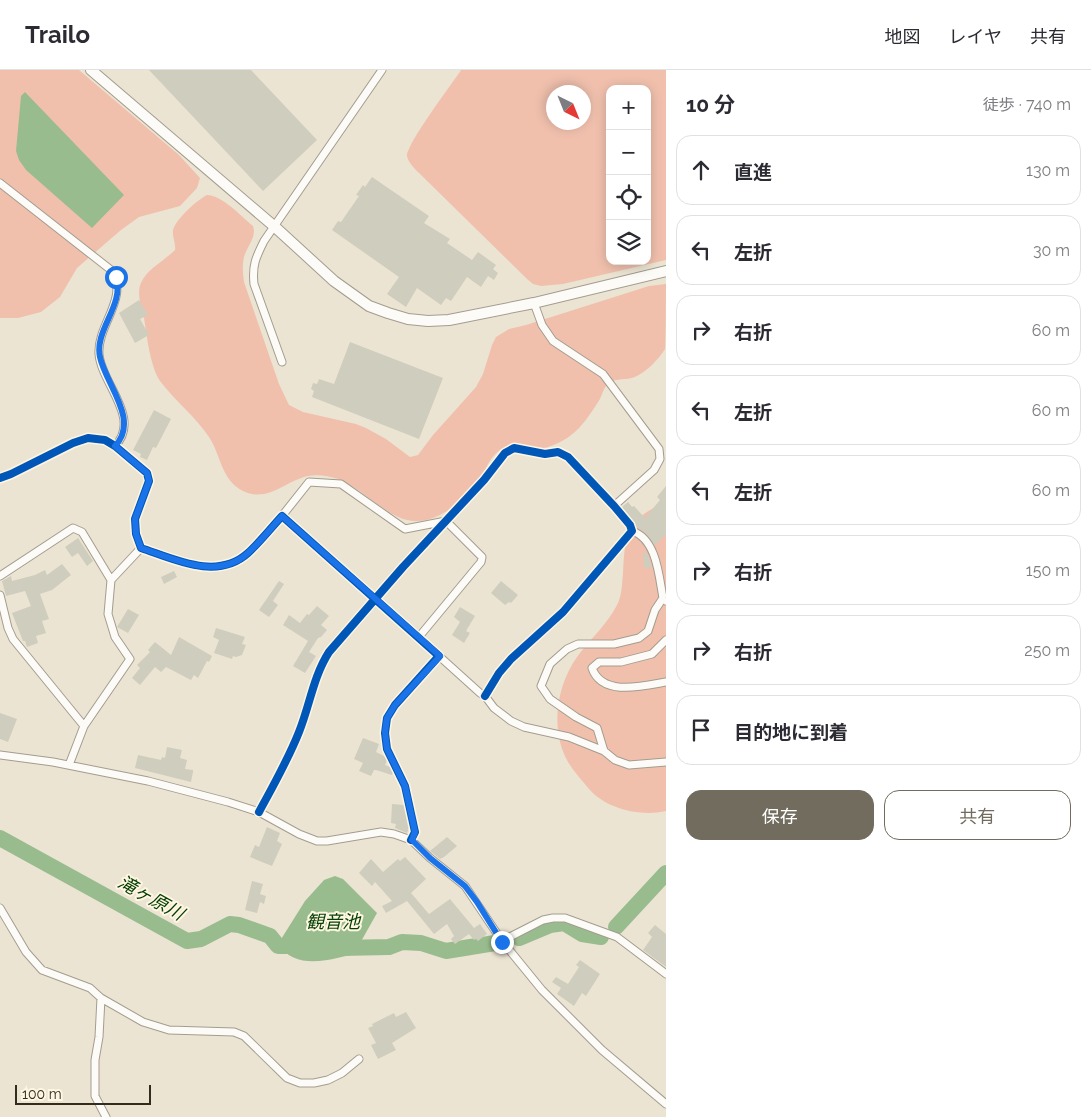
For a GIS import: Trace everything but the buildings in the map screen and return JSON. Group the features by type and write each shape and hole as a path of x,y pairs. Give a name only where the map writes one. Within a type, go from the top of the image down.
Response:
{"street":[{"path":"91,70 275,227 350,294 369,306 388,313 408,319 442,320 534,303 666,271"},
{"path":"282,362 254,284 252,271 255,259 382,70"},
{"path":"0,183 111,270 116,277 119,286 117,297 100,343 99,355 120,405 124,421 122,439 115,446"},
{"path":"534,303 542,326 553,341 603,374 659,449 660,459 654,470 614,506"},
{"path":"0,478 73,442 88,438 105,440 147,473 149,481 135,519 136,534 141,548"},
{"path":"259,812 299,732 321,664 329,652 484,480 505,453 514,448 544,454 558,452 568,457 630,524 632,531 637,533 654,551 665,600 655,610 648,630 638,638 614,644 578,644 566,649 550,664 541,686 550,699 576,717 598,728 604,751"},
{"path":"141,548 204,567 223,567 236,562 247,554 282,516 309,482 341,484 405,529 446,521"},
{"path":"282,516 480,693 486,696 494,708 510,721 524,727 569,737 604,751 615,760 629,765 666,762"},
{"path":"418,638 481,562 482,557 446,521"},
{"path":"0,576 73,528 82,532 111,580 108,614 115,638 130,659 84,726 69,766"},
{"path":"486,696 511,658 563,612 632,531"},
{"path":"111,580 141,548"},
{"path":"0,595 8,628 13,639 84,726"},
{"path":"666,640 652,654 621,662 598,662 592,668 594,674 602,682 615,686 637,687 666,682"},
{"path":"412,840 415,832 405,786 387,749 385,732 387,718 395,705 440,656"},
{"path":"0,755 148,781 228,802 259,812 299,834 317,841 327,842 381,832 412,840 430,858 465,886 502,942 542,990 602,1050 666,1104"},
{"path":"0,908 26,952 42,970 90,988 101,998 143,1022 169,1030 234,1032 244,1036 287,1078 300,1083 328,1080 342,1073 358,1058"},
{"path":"502,942 544,920 564,918 618,937 666,974"},
{"path":"101,998 99,1037 95,1060 95,1096 106,1117"}],"shaded area":[{"path":"0,70 79,70 179,155 200,178 197,188 180,206 139,217 77,268 60,297 41,312 18,318 0,318"},
{"path":"461,70 666,70 666,260 651,263 651,85 606,85 606,265 645,265 563,284 541,286 533,284 411,165 407,156 409,149"},
{"path":"207,195 219,198 225,202 253,226 253,238 243,260 244,282 279,384 289,405 303,412 366,428 386,439 410,457 418,455 433,435 476,387 483,374 496,337 509,329 649,286 666,284 665,349 660,357 641,374 614,380 608,384 585,421 567,438 545,448 512,446 500,450 489,462 473,490 447,511 433,518 418,521 397,517 348,483 316,475 300,479 268,493 252,494 243,491 226,474 213,444 203,429 160,381 149,351 139,296 141,283 151,269 175,250 173,230 182,215"},
{"path":"666,502 666,811 646,813 624,810 614,806 596,796 589,789 570,766 562,750 557,723 560,695 570,669 582,650 609,618 618,603 622,588 627,537 636,521 653,508"}],"water":[{"path":"25,92 124,195 92,228 26,170 19,160 16,151 21,96"},
{"name":"観音池","path":"335,876 343,879 377,913 359,945 363,952 317,961 306,961 286,953 278,944 305,901 324,880"}],"waterway":[{"name":"滝ヶ原川","path":"0,838 187,941 201,939 230,924 239,925 270,936 278,946 301,946"},
{"name":"滝ヶ原川","path":"616,927 666,873"},
{"name":"滝ヶ原川","path":"519,938 550,925 564,923 582,934 601,937"},
{"name":"滝ヶ原川","path":"340,948 389,947 402,942 421,943 446,951 495,943"}],"cycle path":[{"path":"0,478 73,443 88,438 105,440 147,473 149,481 135,519 136,534 141,548 181,562 209,567 223,566 236,561 248,553 282,516 439,656 395,705 387,718 385,733 387,749 405,786 415,832 411,840"},
{"path":"259,812 295,742 319,671 329,652 403,567 484,480 505,453 514,448 545,454 558,452 568,457 614,506 630,525 632,531 563,612 511,659 499,673 485,696"}],"route":[{"path":"116,277 119,286 117,297 100,343 99,355 120,405 124,421 122,439 115,446 147,473 149,481 135,519 136,534 141,548 204,567 223,567 236,562 247,554 282,516 440,656 395,705 387,718 385,732 387,749 405,786 415,832 412,840 430,858 465,886 502,942"}]}
